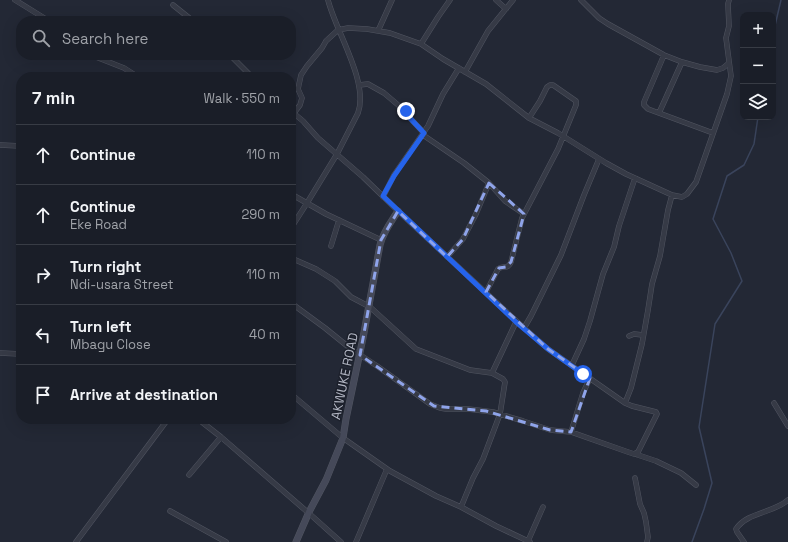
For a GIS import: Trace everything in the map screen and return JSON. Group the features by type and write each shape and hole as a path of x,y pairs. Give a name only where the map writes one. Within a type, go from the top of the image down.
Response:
{"main road":[{"name":"AKWUKE ROAD","path":"296,542 309,512 326,480 343,438 381,240 398,211"}],"street":[{"path":"15,0 41,16"},
{"path":"296,220 337,154 359,110 359,85 348,50 332,15 328,0"},
{"path":"378,31 392,0"},
{"path":"420,44 450,0"},
{"path":"496,0 506,9"},
{"path":"465,72 488,31 513,0"},
{"path":"581,0 599,18 608,24 664,55 700,68 717,70 723,68 729,63"},
{"path":"296,108 300,105 302,98 298,89 301,76 326,41 338,30 348,28 378,31 399,36 420,44 442,60 459,68 492,88 529,118 563,136 599,159 672,195 682,197 690,192 698,175 730,82 731,72 726,38 729,26 729,0"},
{"path":"173,5 187,16"},
{"path":"664,55 643,104 644,107 713,133"},
{"path":"102,60 124,68 130,72"},
{"path":"235,60 247,72"},
{"path":"659,113 682,62"},
{"path":"383,196 394,176 428,126 443,94 459,68"},
{"path":"359,85 368,84 384,93 404,110 423,134 464,163 489,183 505,200 524,214"},
{"path":"486,292 498,268 506,267 510,264 524,214 555,156 576,105 576,101 553,85 550,85 547,87 529,118"},
{"path":"296,115 318,138 363,177 516,322 548,349 625,403 656,412 657,414 640,449 636,454"},
{"path":"0,145 16,146"},
{"path":"524,328 561,255 599,159"},
{"path":"572,365 584,339 635,178"},
{"path":"447,257 463,239 476,214 489,183"},
{"path":"625,403 631,388 643,335 652,284 660,256 672,195"},
{"path":"296,197 326,214 381,240"},
{"path":"331,246 339,220"},
{"path":"296,260 321,271 335,281 351,297 369,306 416,349 470,370 492,373 505,382 500,414 483,459 461,507"},
{"path":"296,307 360,355 430,404 446,409 473,409 500,414 550,430 571,432 656,461 681,473 696,485"},
{"path":"492,373 516,322"},
{"path":"629,336 634,334 643,335"},
{"path":"0,353 16,354"},
{"path":"571,432 590,378"},
{"path":"296,398 343,438 387,469 436,496 461,507 529,542 543,507"},
{"path":"774,403 788,426"},
{"path":"76,542 164,424"},
{"path":"204,424 309,512 341,542"},
{"path":"189,476 221,437"},
{"path":"356,542 387,469"},
{"path":"635,478 640,504 646,522 648,537 647,542"},
{"path":"744,542 737,532 736,529 738,525 747,519 781,505 788,500"},
{"path":"170,511 226,542"}],"highlighted area":[{"path":"489,183 524,214 511,262 506,267 499,268 486,292 548,349 590,378 571,432 550,430 486,411 434,406 360,355 381,240 398,211 447,257 463,239"}],"waterway":[{"path":"776,21 781,0"},
{"path":"692,542 712,483 699,427 715,324 742,281 731,253 713,219 727,176 744,165 754,144 758,120"}],"route":[{"path":"406,111 408,116 424,133 405,159 383,196 516,322 548,349 583,374"}]}
